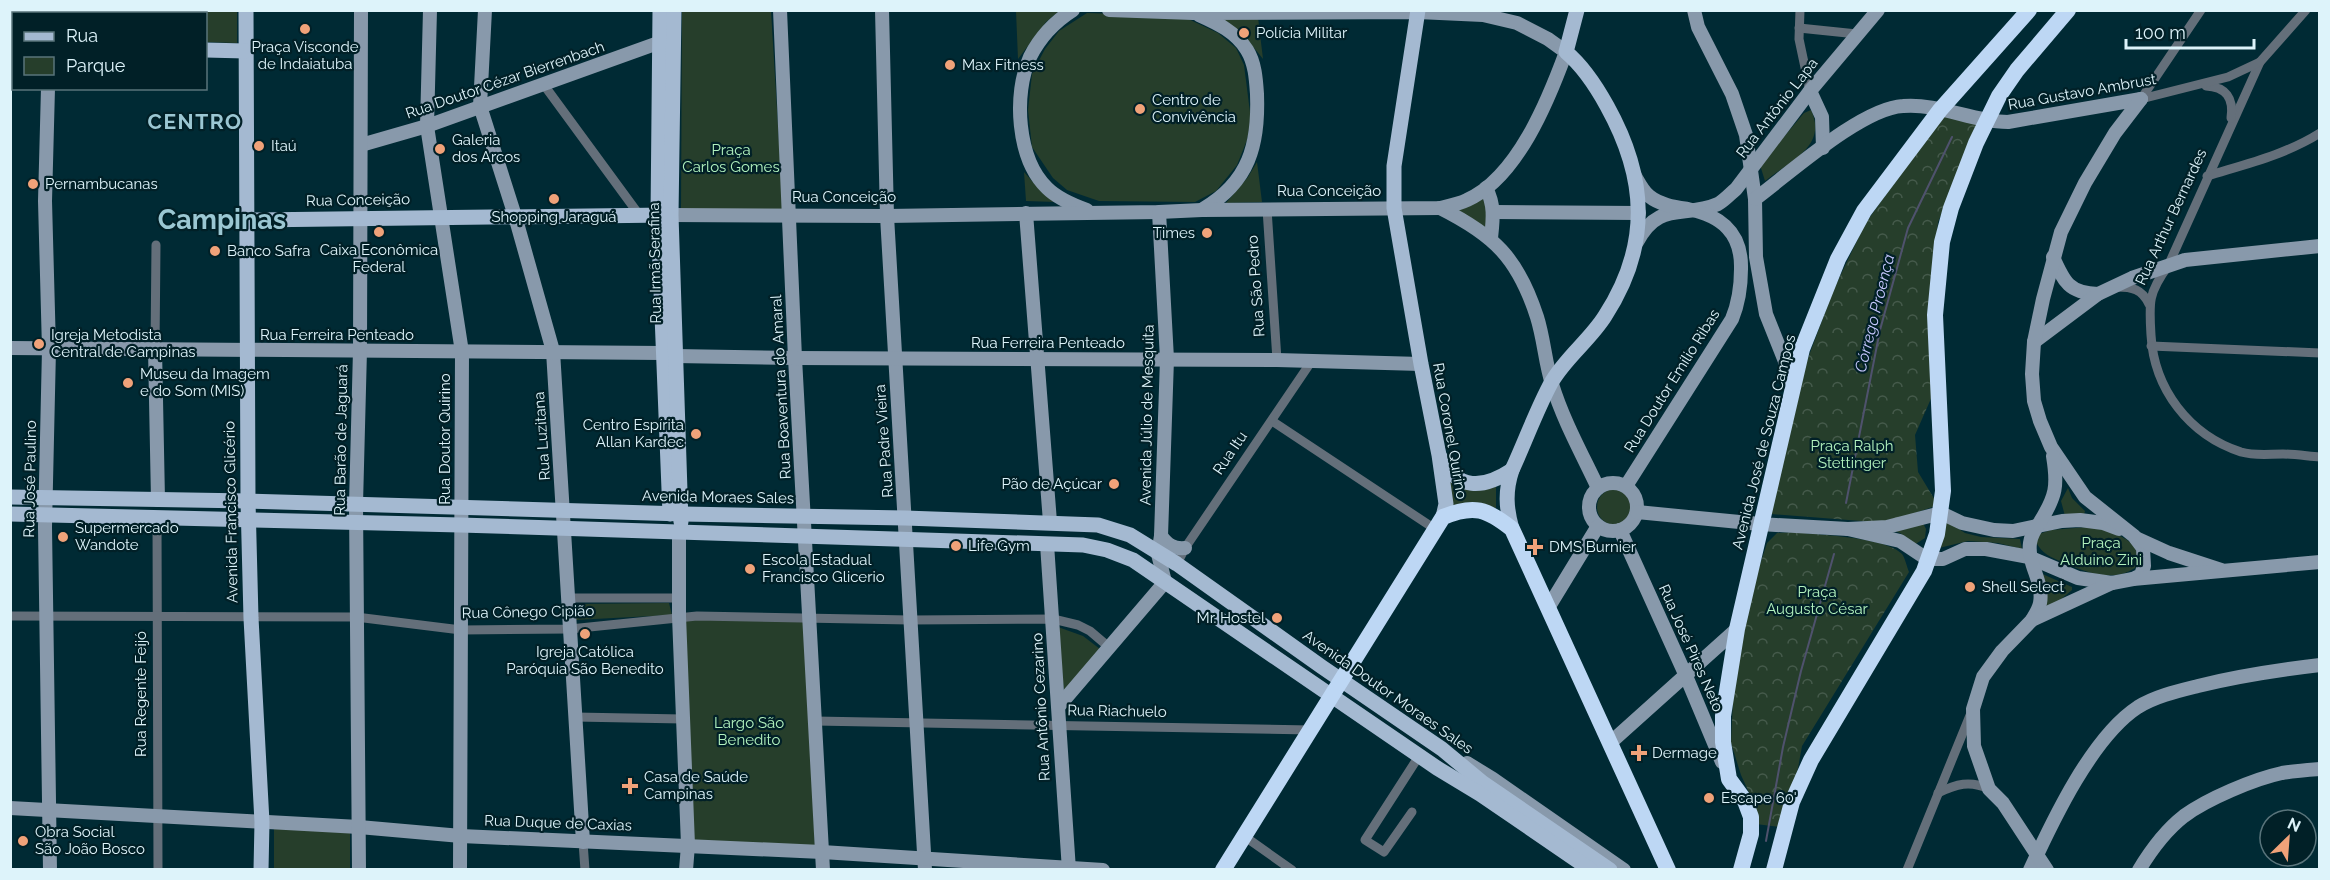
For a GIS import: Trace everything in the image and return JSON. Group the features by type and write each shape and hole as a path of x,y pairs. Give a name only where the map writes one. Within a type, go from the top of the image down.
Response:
{"highway":[{"name":"Avenida José de Souza Campos","path":"1741,870 1750,834 1751,817 1745,801 1730,779 1723,742 1723,716 1737,629 1803,349 1839,259 1864,211 1940,110 2029,10"},
{"path":"1774,870 1792,802 1811,760 1916,584 1937,534 1943,491 1935,315 1942,242 1951,208 1986,120 1999,96 2068,10"},
{"path":"1223,870 1439,524 1459,511 1473,508 1488,512 1512,529 1665,866"}],"main road":[{"name":"Avenida Francisco Glicério","path":"246,10 248,521 262,822 261,870"},
{"name":"Rua Barão de Jaguará","path":"359,870 356,504 360,350 361,10"},
{"name":"Rua Doutor Quirino","path":"430,10 428,126 462,352 460,870"},
{"name":"Rua Luzitana","path":"485,10 480,106 553,351 583,842"},
{"name":"Rua Irmã Serafina","path":"660,10 658,43 669,354 676,514 679,534"},
{"name":"Rua Irmã Serafina","path":"665,215 674,10"},
{"name":"Rua Boaventura do Amaral","path":"780,10 795,358 823,870"},
{"name":"Rua Padre Vieira","path":"882,10 887,216 925,864"},
{"path":"1073,10 1050,28 1030,58 1023,79 1023,136 1030,162 1045,186 1074,205 1097,213"},
{"path":"1109,10 1193,13 1418,11 1502,18 1533,30 1578,62 1596,86 1623,135 1635,176 1639,213 1637,242"},
{"path":"1440,208 1467,201 1486,188 1518,152 1547,101 1566,52 1577,10"},
{"path":"1694,10 1698,27 1732,94 1746,135 1755,199 1755,257 1766,314 1788,369 1792,397"},
{"name":"Rua Antônio Lapa","path":"1691,210 1717,204 1736,189 1810,91 1878,10"},
{"name":"Rua Coronel Quirino","path":"1418,11 1394,166 1394,208 1420,364 1439,454 1446,504 1439,524"},
{"path":"1193,13 1225,28 1242,43 1253,62 1257,91 1256,134 1246,166 1226,194 1202,210"},
{"name":"Rua Doutor Cézar Bierrenbach","path":"361,145 428,126 658,43"},
{"path":"207,50 245,51"},
{"name":"Rua José Paulino","path":"48,90 45,201 50,349 46,498 50,870"},
{"path":"1810,91 1822,117 1823,148"},
{"path":"2133,579 2141,575 2144,560 2143,548 2134,536 2085,497 2051,447 2034,401 2032,374 2034,342 2061,232 2085,183 2115,134 2141,99"},
{"name":"Rua Gustavo Ambrust","path":"1755,199 1851,127 1875,114 1903,106 2008,122 2141,99"},
{"path":"1822,117 1831,123 1851,127"},
{"path":"1635,176 1648,196 1719,220 1729,229 1739,246 1749,244 1754,235"},
{"path":"1486,188 1492,198 1494,212 1491,238"},
{"path":"1440,208 1480,229 1491,238 1513,265 1537,317 1551,383 1598,488"},
{"name":"Rua Conceição","path":"247,220 665,215 887,216 1440,208"},
{"path":"1512,529 1506,502 1508,483 1551,383 1605,317 1626,276 1643,229 1656,219 1671,212 1691,210"},
{"path":"1494,212 1639,213"},
{"path":"1026,213 1050,522"},
{"name":"Avenida Júlio de Mesquita","path":"1159,213 1167,359 1161,536 1158,554 1165,582"},
{"name":"Rua Doutor Emílio Ribas","path":"1626,486 1732,319 1737,307 1741,282 1739,246"},
{"path":"2034,342 2098,294 2132,278 2185,260 2214,255 2319,246"},
{"path":"2054,257 2066,283 2083,293 2098,294"},
{"path":"1737,307 1746,303 1757,305 1766,314"},
{"name":"Rua Ferreira Penteado","path":"10,348 553,351 795,358 1277,360 1420,364"},
{"path":"155,349 158,500"},
{"path":"2047,870 2003,803 1989,789 1974,746 1973,709 1983,677 2002,651 2032,620 2040,603 2040,590 2029,557 2031,537 2055,494 2057,485 2051,447"},
{"path":"1439,454 1446,468 1470,484 1480,485 1497,480 1512,470"},
{"path":"1616,483 1626,486 1636,497 1637,512 1628,526 1620,530 1604,530 1593,520 1589,507 1590,500 1598,488 1606,484 1616,483"},
{"path":"10,497 248,501"},
{"name":"Avenida Moraes Sales","path":"248,501 1084,523 1115,529 1130,535 1177,564"},
{"path":"1637,512 1760,524 1848,529 1887,526 1941,513 1970,525 2013,531 2080,520 2103,523 2169,553 2221,570"},
{"path":"10,514 460,525 679,534 906,538 1083,545 1107,550 1133,560 1165,582 1059,706"},
{"path":"1548,608 1598,525"},
{"path":"1965,549 1965,539 1970,525"},
{"path":"1848,529 1900,541 1928,559 1943,559 1965,549 1986,549 2029,557 2078,578 2112,583"},
{"name":"Rua José Pires Neto","path":"1620,530 1730,779"},
{"path":"679,534 679,616 688,845 686,870"},
{"path":"1161,536 1169,546 1177,549 1185,548"},
{"name":"Rua Antônio Cezarino","path":"1047,544 1068,868"},
{"path":"2032,620 2112,583 2319,561"},
{"name":"Avenida Doutor Moraes Sales","path":"1177,564 1341,681 1442,749 1481,788 1591,870"},
{"name":"Avenida Doutor Moraes Sales","path":"1165,582 1437,768 1578,870"},
{"path":"1610,743 1737,629"},
{"path":"2030,870 2093,752 2116,725 2138,708 2156,698 2184,689 2245,674 2319,665"},
{"path":"1442,749 1494,779 1624,870"},
{"name":"Avenida Doutor Moraes Sales","path":"1437,768 1481,788 1610,870"},
{"path":"2139,870 2169,830 2185,815 2245,785 2282,773 2319,769"},
{"name":"Rua Duque de Caxias","path":"10,808 359,827 460,836 822,852 925,864 1103,870"}],"street":[{"path":"1800,10 1799,28 1810,91"},
{"path":"2141,99 2201,10"},
{"name":"Rua Arthur Bernardes","path":"2306,10 2260,62 2168,266 2154,288 2149,304 2151,346 2164,389 2189,421 2209,436 2243,452 2319,457"},
{"path":"1799,28 1857,34"},
{"name":"Rua Gustavo Ambrust","path":"2141,99 2228,78 2260,62"},
{"path":"544,85 640,216"},
{"path":"2200,85 2216,86 2228,95 2232,111 2229,128"},
{"path":"2207,176 2279,154 2302,144 2319,133"},
{"name":"Rua São Pedro","path":"1267,209 1277,360"},
{"path":"155,349 156,245"},
{"path":"2114,287 2140,291 2149,304"},
{"path":"2151,346 2319,353"},
{"name":"Rua Itu","path":"1177,564 1185,548 1311,362"},
{"path":"1272,421 1439,524"},
{"name":"Rua Regente Feijó","path":"157,518 158,870"},
{"name":"Rua Cônego Cipião","path":"568,598 679,598"},
{"name":"Rua Cônego Cipião","path":"10,616 356,617 461,630 570,629 679,616 910,620 1053,619 1066,620 1090,631 1110,648"},
{"path":"1907,870 1973,709"},
{"path":"575,717 683,719"},
{"name":"Rua Riachuelo","path":"815,722 1311,730"},
{"path":"1958,741 1964,740 1974,746"},
{"path":"1412,812 1384,852 1365,840 1419,756"},
{"path":"1938,793 1965,783 1979,784 1989,789"},
{"path":"1244,836 1292,870"},
{"name":"Rua Luzitana","path":"583,842 585,870"}],"green space":[{"path":"237,11 237,43 207,42 207,12 60,12"},
{"name":"Praça Carlos Gomes","path":"682,11 771,11 783,209 681,210"},
{"path":"1016,11 1059,11 1046,22 1018,59"},
{"path":"1087,13 1182,16 1218,33 1236,48 1244,65 1251,120 1247,140 1237,165 1216,191 1195,202 1099,201 1067,190 1053,178 1032,147 1028,110 1032,74 1045,49 1059,31"},
{"path":"1214,14 1258,17 1263,59 1241,34"},
{"path":"1811,110 1815,123 1811,143 1795,159 1765,181 1760,165 1804,113"},
{"name":"Praça Ralph Stettinger","path":"1944,113 1979,123 1938,222 1929,307 1933,394 1915,435 1918,472 1938,505 1887,523 1771,514 1807,361 1833,291 1865,224"},
{"path":"1257,162 1262,202 1226,203 1248,177"},
{"path":"1024,172 1040,190 1056,202 1026,201"},
{"path":"1485,195 1487,229 1453,209"},
{"path":"1447,481 1476,490 1496,487 1496,508 1475,505 1450,509"},
{"path":"2068,488 2072,498 2085,511 2084,515 2065,516 2061,501"},
{"path":"1615,489 1628,494 1633,507 1628,520 1615,525 1602,520 1597,507 1602,494"},
{"path":"1946,521 1965,533 1981,537 2020,539 2022,549 1998,543 1968,541 1939,548"},
{"path":"1923,523 1926,529 1925,538 1914,545 1900,533 1892,530"},
{"name":"Praça Alduino Zini","path":"2088,527 2116,534 2131,544 2138,558 2135,568 2117,575 2089,572 2051,557 2036,542 2039,534 2051,530"},
{"name":"Praça Augusto César","path":"1794,532 1867,540 1894,548 1902,554 1909,572 1802,746 1781,827 1756,824 1752,799 1741,775 1731,743 1734,678 1754,583 1767,543 1777,533"},
{"path":"2040,573 2072,587 2072,590 2053,606 2045,607"},
{"path":"669,603 672,615 575,620 573,604"},
{"name":"Largo São Benedito","path":"684,619 805,622 815,846 694,840"},
{"path":"1058,627 1083,636 1100,649 1064,693"},
{"path":"274,828 350,833 350,869 274,870"}],"waterway":[{"name":"Córrego Proença","path":"1846,503 1880,330 1908,228 1952,137"},
{"name":"Córrego Proença","path":"1766,841 1783,747 1801,671 1834,554"}],"place":[{"name":"Praça Visconde de Indaiatuba","path":"305,29"},
{"name":"Polícia Militar","path":"1244,33"},
{"name":"Max Fitness","path":"950,65"},
{"name":"Centro de Convivência","path":"1140,109"},
{"name":"Itaú","path":"259,146"},
{"name":"Galeria dos Arcos","path":"440,149"},
{"name":"Pernambucanas","path":"33,184"},
{"name":"Shopping Jaraguá","path":"554,199"},
{"name":"Caixa Econômica Federal","path":"379,232"},
{"name":"Times","path":"1207,233"},
{"name":"Banco Safra","path":"215,251"},
{"name":"Igreja Metodista Central de Campinas","path":"39,344"},
{"name":"Museu da Imagem e do Som (MIS)","path":"128,383"},
{"name":"Centro Espírita Allan Kardec","path":"696,434"},
{"name":"Pão de Açúcar","path":"1114,484"},
{"name":"Supermercado Wandote","path":"63,537"},
{"name":"Life Gym","path":"956,546"},
{"name":"DMS Burnier","path":"1535,547"},
{"name":"Escola Estadual Francisco Glicerio","path":"750,569"},
{"name":"Shell Select","path":"1970,587"},
{"name":"Mr. Hostel","path":"1277,618"},
{"name":"Igreja Católica Paróquia São Benedito","path":"585,634"},
{"name":"Dermage","path":"1639,753"},
{"name":"Casa de Saúde Campinas","path":"630,786"},
{"name":"Escape 60'","path":"1709,798"},
{"name":"Obra Social São João Bosco","path":"23,841"}],"district":[{"name":"CENTRO","path":"195,122"},
{"name":"Campinas","path":"222,220"}]}
